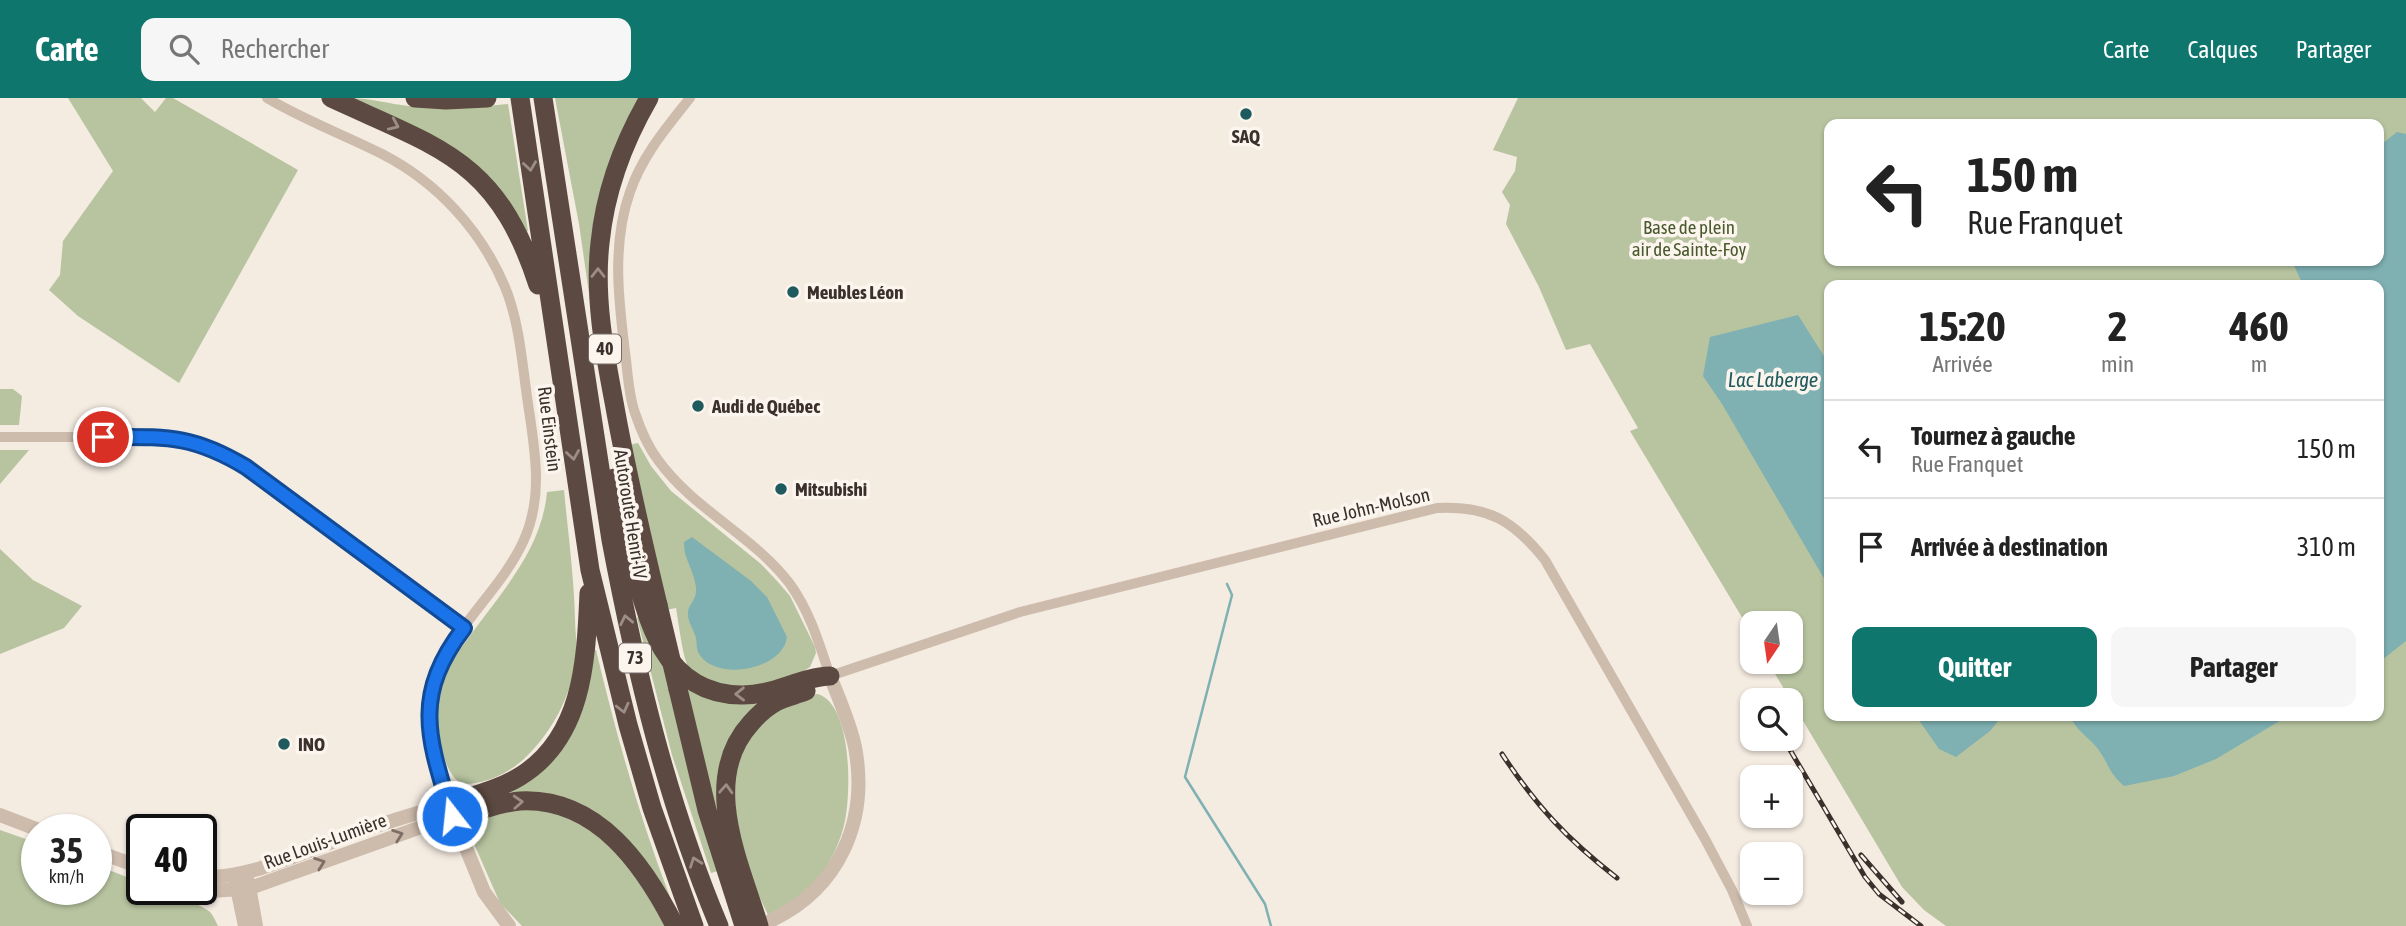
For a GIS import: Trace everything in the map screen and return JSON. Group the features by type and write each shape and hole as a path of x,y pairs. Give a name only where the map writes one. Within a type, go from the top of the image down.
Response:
{"highway":[{"path":"331,98 407,131 444,151 489,188 505,210 523,244 555,339"},
{"path":"415,98 486,98"},
{"path":"520,98 590,570 631,737 652,808 694,926"},
{"name":"Autoroute Henri-IV","path":"543,98 624,611 662,764 719,926"},
{"name":"40","path":"649,98 627,141 612,182 601,233 598,272 600,316 626,466 706,810 744,926"},
{"path":"548,129 584,298 617,494 643,609 658,643 682,674 698,685 723,694 745,695 813,676 830,676"},
{"path":"450,810 514,779 537,763 554,745 572,711 582,680 590,570"},
{"path":"764,924 725,804 727,772 732,751 744,731 775,702 816,687 830,676"},
{"path":"450,810 468,814 503,803 523,801 548,803 573,810 595,821 635,859 675,926"}],"street":[{"name":"Rue Einstein","path":"267,98 412,171 447,201 477,236 506,289 518,336 537,462 534,512 524,541 509,567 452,644 439,668 431,691 428,712 434,756 450,810 484,892 509,926"},
{"path":"690,98 647,155 631,189 621,226 618,253 620,292 634,411 657,458 674,480 767,560 788,581 804,605 854,746 858,770 854,814 848,841 826,880 801,904 764,924"},
{"path":"0,437 167,437 214,449 246,467 464,628"},
{"name":"Rue John-Molson","path":"830,676 1020,611 1437,508 1464,508 1485,513 1509,523 1528,539 1545,560 1704,839 1732,890 1747,926"},
{"name":"Rue Louis-Lumière","path":"242,882 450,810"},
{"path":"0,815 21,823"},
{"path":"217,878 242,882"},
{"path":"217,886 242,882"},
{"path":"242,882 245,926"},
{"path":"242,882 256,926"}],"green space":[{"path":"68,98 141,98 155,112 166,98 173,98 298,170 179,383 78,316 49,290 60,275 63,241 113,171"},
{"path":"349,98 434,108 508,104 528,231 524,232 513,208"},
{"path":"555,98 641,98 590,300 579,224"},
{"name":"Base de plein air de Sainte-Foy","path":"1518,98 2406,98 2406,926 1946,926 1924,910 1902,887 1803,721 1803,688 1783,688 1775,674 1803,674 1803,611 1740,611 1740,614 1630,431 1638,428 1590,344 1566,350 1539,287 1506,224 1510,205 1502,192 1515,171 1517,157 1493,150"},
{"path":"0,389 13,389 22,396 19,425 0,425"},
{"path":"638,443 651,466 671,491 761,564 790,596 815,647 816,653 810,667 782,680 730,686 713,683 688,666 676,608 666,610 629,445"},
{"path":"0,450 29,450 0,484"},
{"path":"564,490 577,645 576,661 565,700 553,724 521,761 488,780 461,784 448,767 439,738 437,703 440,686 452,660 530,550 544,512 547,492"},
{"path":"0,549 33,580 82,606 64,628 0,654"},
{"path":"641,616 664,662 718,871 711,873 672,755 637,618"},
{"path":"596,650 629,775 670,897 601,821 501,799 532,775 591,651"},
{"path":"684,681 766,702 737,729 727,855"},
{"path":"818,694 829,702 838,716 844,734 848,797 843,829 828,863 811,887 768,915 751,879 731,808 739,749 770,712"},
{"path":"518,807 565,815 602,838 637,879 665,926 522,926 500,903 471,837 475,825 482,819"},
{"path":"0,830 21,837 21,905 112,905 112,871 126,877 126,905 199,905 210,912 218,926 0,926"}],"water":[{"path":"2397,132 2406,134 2406,641 2384,658 2384,280 2301,280 2294,266 2384,266 2384,142"},
{"name":"Lac Laberge","path":"1798,315 1824,356 1824,578 1703,376 1710,337"},
{"path":"692,537 751,581 767,597 787,637 783,648 774,658 762,664 733,670 707,663 699,654 688,616 696,588 684,542"},
{"path":"1919,721 1998,721 1990,731 1956,757 1939,749"},
{"path":"2073,721 2280,721 2216,759 2174,776 2124,786 2098,749"}],"waterway":[{"path":"1227,584 1232,595 1185,777 1265,904 1271,926"}],"railway":[{"path":"1791,751 1865,877 1879,894 1921,926"},
{"path":"1502,754 1554,821 1617,878"},
{"path":"1861,855 1902,902"}],"place":[{"name":"SAQ","path":"1246,114"},
{"name":"Meubles Léon","path":"793,292"},
{"name":"Audi de Québec","path":"698,406"},
{"name":"Mitsubishi","path":"781,489"},
{"name":"INO","path":"284,744"}],"route":[{"path":"103,437 171,438 214,449 246,467 464,628 439,668 431,691 428,712 434,756 452,816"}]}
